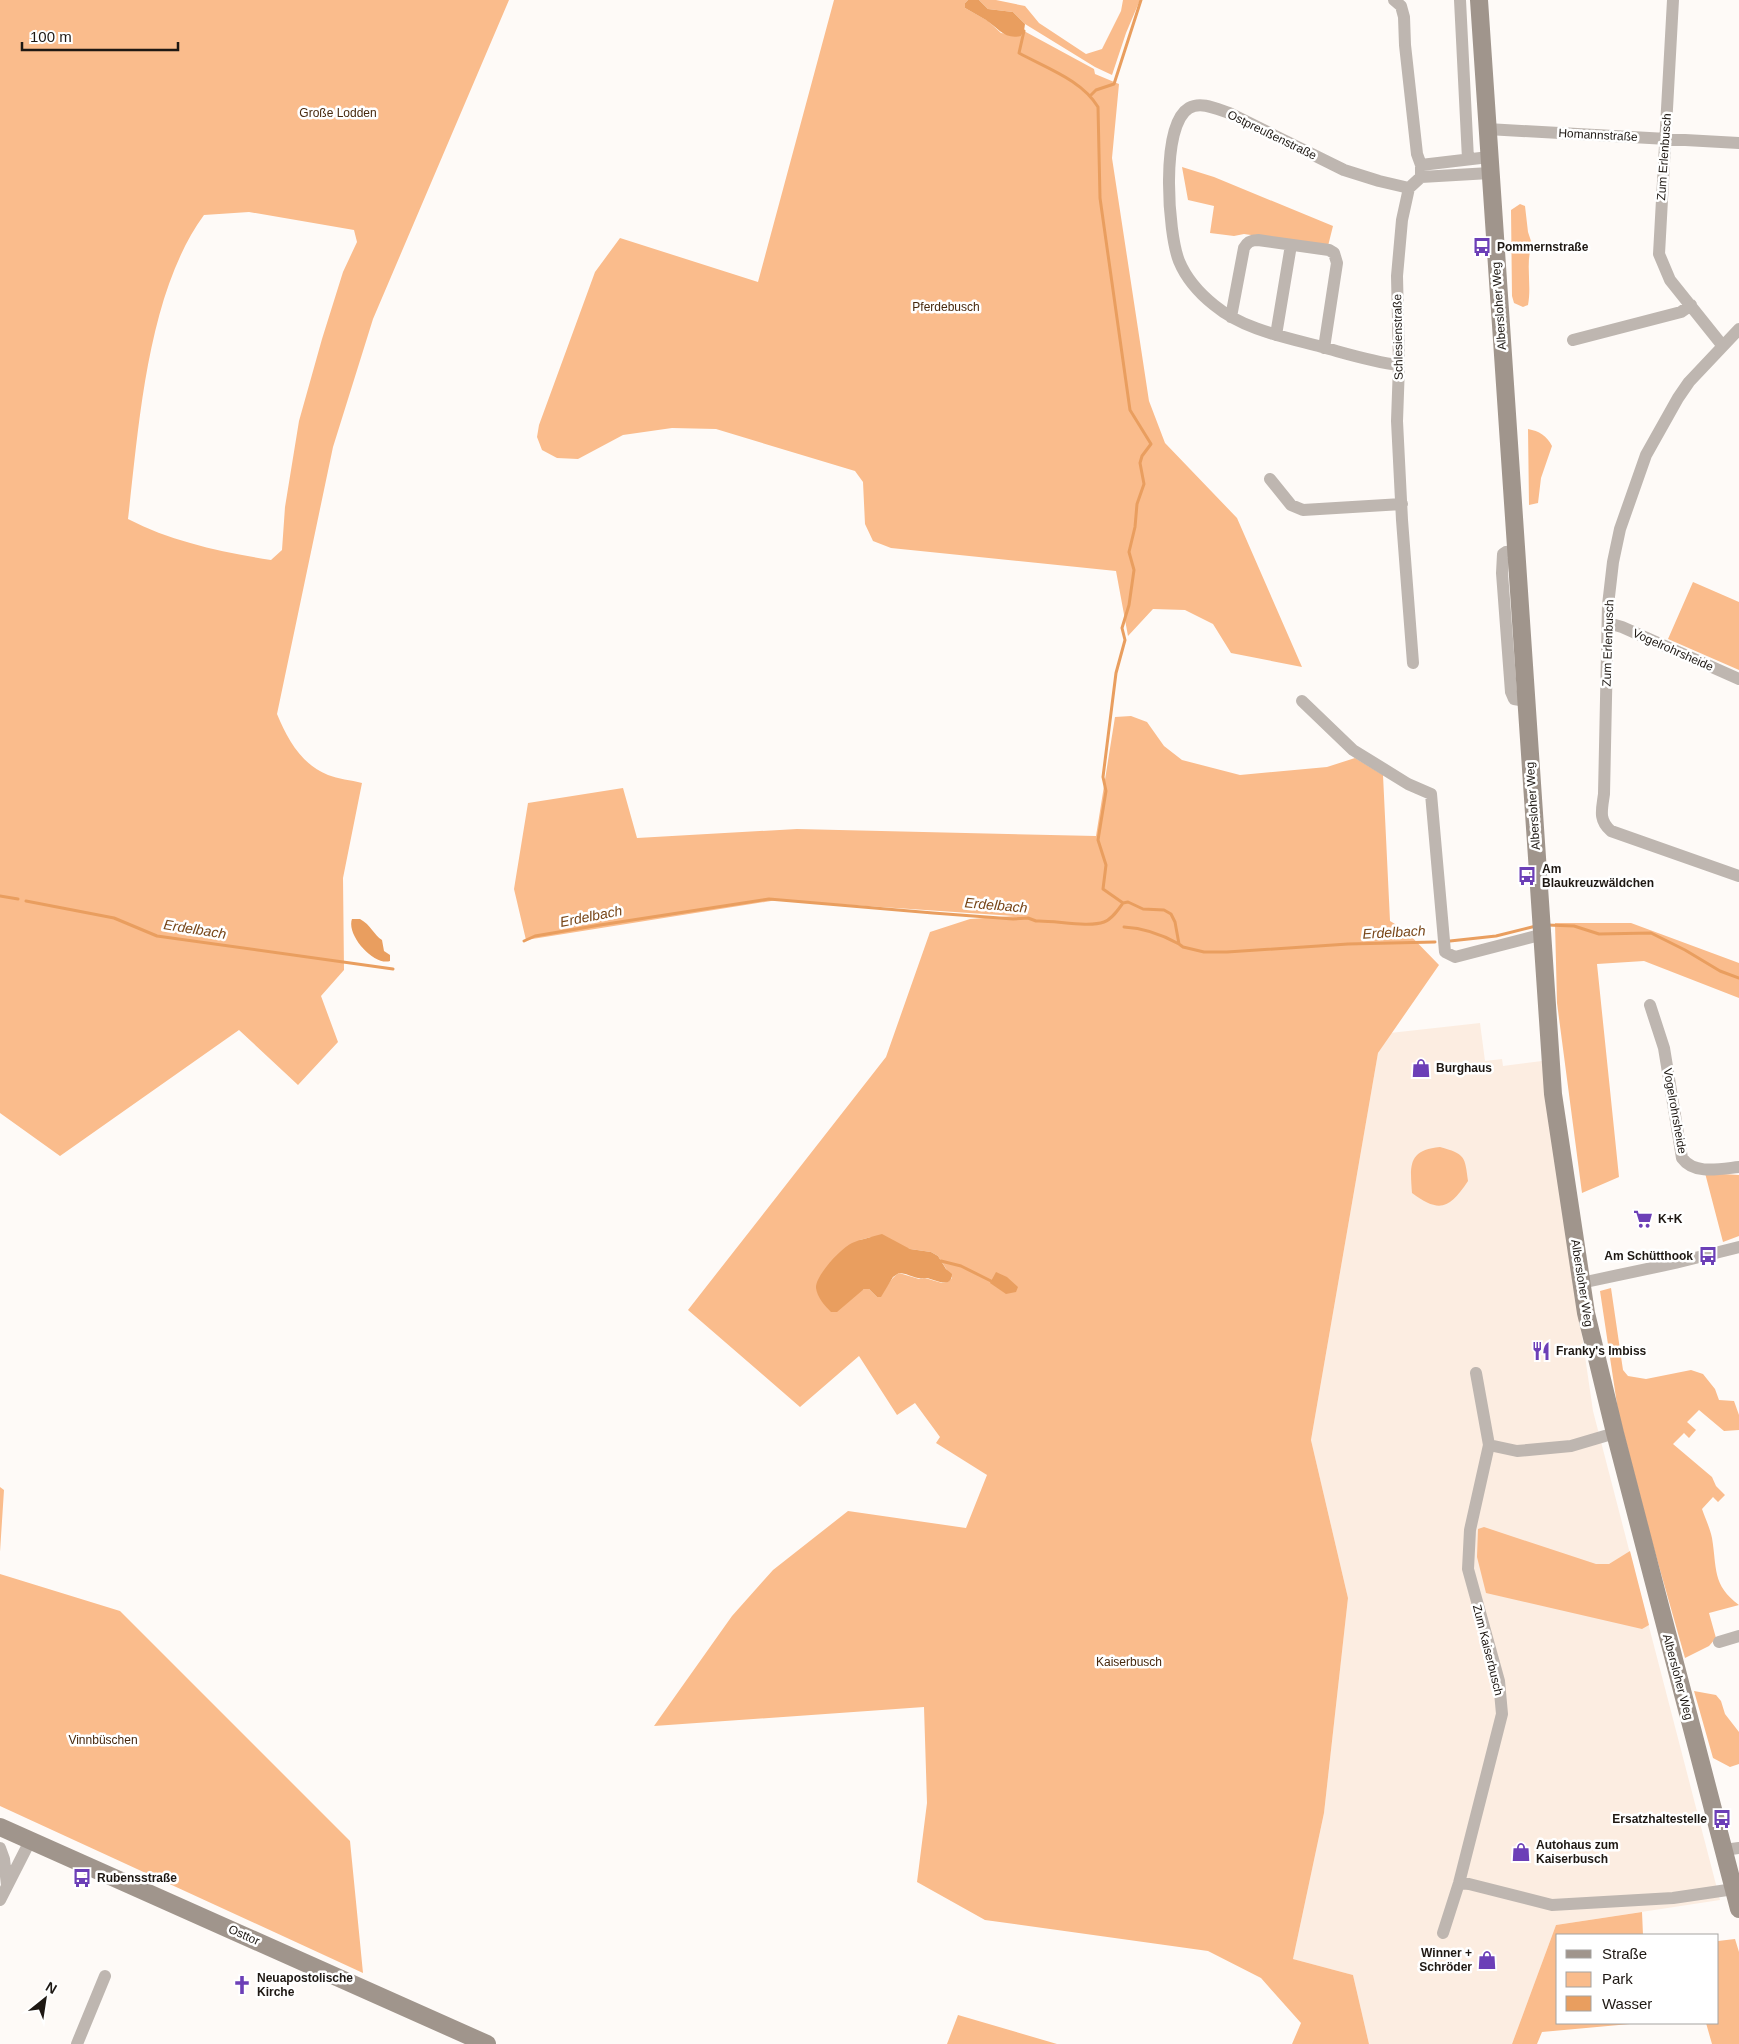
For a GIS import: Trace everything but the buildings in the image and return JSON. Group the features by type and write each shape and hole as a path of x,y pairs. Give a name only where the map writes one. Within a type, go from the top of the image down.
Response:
{"main road":[{"name":"Albersloher Weg","path":"1479,0 1553,1094 1586,1313 1615,1433 1732,1849 1734,1889 1739,1909"},
{"name":"Osttor","path":"0,1827 481,2043"}],"street":[{"path":"1394,0 1401,6 1404,16 1405,45 1417,154 1421,171"},
{"path":"1460,0 1468,159"},
{"name":"Zum Erlenbusch","path":"1673,0 1659,254 1670,280 1722,345"},
{"name":"Ostpreußenstraße","path":"1399,365 1370,361 1276,335 1231,317 1213,304 1193,285 1183,271 1174,246 1170,219 1171,144 1179,118 1189,109 1204,106 1229,113 1344,170 1409,188"},
{"name":"Homannstraße","path":"1487,129 1739,143"},
{"path":"1409,188 1421,171 1468,159 1489,165"},
{"path":"1421,171 1489,165"},
{"name":"Schlesienstraße","path":"1409,188 1399,243 1397,276 1399,365 1397,421 1413,663"},
{"path":"1231,317 1246,244 1252,240 1329,250 1336,257 1337,263 1324,348"},
{"path":"1276,335 1291,245"},
{"path":"1573,340 1681,312 1690,306"},
{"name":"Zum Erlenbusch","path":"1739,328 1689,382 1646,455 1620,529 1610,583 1604,794 1601,816 1604,826 1611,831 1739,876"},
{"path":"1270,479 1291,505 1303,510 1402,504"},
{"name":"Vogelrohrsheide","path":"1608,623 1622,627 1739,679"},
{"path":"1302,701 1353,750 1408,784 1431,794 1444,952 1455,957 1536,936 1541,929"},
{"name":"Vogelrohrsheide","path":"1650,1006 1664,1048 1682,1158 1693,1168 1702,1170 1739,1167"},
{"path":"1582,1283 1739,1247"},
{"name":"Zum Kaiserbusch","path":"1443,1933 1459,1883 1502,1714 1499,1681 1468,1569 1470,1530 1489,1445 1476,1373"},
{"path":"1489,1445 1518,1451 1562,1447 1615,1433"},
{"path":"1719,1642 1739,1636"},
{"path":"0,1900 30,1840"},
{"path":"0,1848 4,1859 7,1885"},
{"path":"1459,1883 1552,1906 1673,1898 1734,1889"},
{"path":"77,2044 105,1976"}],"shaded area":[{"path":"1480,1023 1485,1061 1502,1059 1503,1066 1542,1061 1593,1411 1720,1900 1556,1925 1512,2044 1369,2044 1353,1975 1293,1959 1324,1813 1348,1598 1311,1440 1378,1053 1390,1033"}],"green space":[{"name":"Große Lodden","path":"0,0 509,0 373,319 333,447 277,714 291,742 310,764 336,778 362,783 343,878 344,970 321,996 338,1042 298,1085 239,1030 60,1156 0,1113","holes":["249,212 354,230 357,242 343,272 299,421 285,507 282,550 271,560 234,553 180,540 128,519 142,402 158,321 170,282 185,247 204,215"]},
{"name":"Pferdebusch","path":"834,0 968,0 965,3 965,8 988,21 1001,33 1021,36 1024,31 1094,69 1095,74 1119,84 1112,158 1149,401 1165,443 1237,518 1302,667 1231,653 1213,624 1185,610 1153,609 1128,636 1116,571 891,548 873,541 865,524 863,482 855,471 716,429 672,428 623,435 578,459 557,458 542,450 537,437 539,425 595,272 620,238 758,282"},
{"path":"979,0 996,0 1025,6 1039,23 1086,54 1102,49 1121,11 1123,0 1140,0 1126,33 1112,75 1095,67 1025,24 1013,12 988,9"},
{"path":"1182,167 1214,177 1333,226 1328,246 1244,234 1234,236 1210,233 1214,206 1188,200"},
{"path":"1520,204 1525,206 1528,232 1532,244 1529,259 1528,305 1523,307 1514,303 1512,296 1511,210"},
{"path":"1528,429 1542,434 1552,446 1541,478 1538,503 1529,505"},
{"path":"1693,582 1739,602 1739,670 1668,639"},
{"name":"Kaiserbusch","path":"1131,716 1147,722 1164,746 1182,760 1240,775 1327,767 1355,758 1383,775 1390,921 1405,930 1439,965 1378,1053 1311,1440 1348,1598 1324,1813 1293,1959 1353,1975 1369,2044 1292,2044 1301,2023 1261,1978 1208,1951 985,1920 917,1882 927,1803 924,1707 654,1726 732,1616 773,1570 848,1511 966,1528 987,1475 936,1443 940,1437 915,1403 897,1415 859,1356 800,1407 688,1310 886,1057 930,932 970,919 1014,916 777,900 526,940 514,889 528,803 623,788 637,838 797,829 1096,836 1115,717","holes":["871,1237 910,1249 931,1252 938,1256 952,1278 948,1282 942,1283 899,1273 877,1297 869,1289 859,1292 860,1240"]},
{"path":"1555,923 1631,923 1739,963 1739,998 1644,961 1597,964 1619,1177 1582,1193 1557,1003"},
{"path":"1440,1147 1462,1157 1466,1166 1468,1181 1450,1202 1437,1206 1422,1200 1412,1193 1411,1174 1413,1161 1417,1155"},
{"path":"1705,1173 1739,1175 1739,1236 1723,1242"},
{"path":"1611,1288 1623,1370 1628,1376 1646,1379 1691,1370 1703,1374 1715,1389 1719,1400 1734,1401 1739,1415 1739,1430 1724,1431 1699,1410 1687,1422 1696,1430 1689,1438 1684,1433 1673,1444 1712,1477 1716,1486 1725,1495 1718,1502 1713,1497 1702,1509 1711,1534 1717,1575 1720,1583 1730,1598 1739,1605 1709,1613 1716,1638 1709,1646 1685,1658 1618,1411 1600,1291"},
{"path":"0,1487 4,1490 0,1552"},
{"path":"1484,1527 1596,1564 1609,1564 1630,1551 1649,1625 1642,1629 1486,1593 1477,1557 1478,1529"},
{"name":"Vinnbüschen","path":"0,1574 120,1611 350,1841 363,1973 0,1806"},
{"path":"1694,1691 1716,1695 1721,1701 1725,1714 1739,1732 1739,1764 1730,1767 1713,1758"},
{"path":"1642,1912 1643,1934 1556,1934 1556,2024 1630,2024 1542,2032 1537,2044 1512,2044 1556,1925"},
{"path":"1735,1939 1739,1952 1739,2044 1712,2044 1706,2024 1719,2024 1719,1941"},
{"path":"958,2015 1057,2044 947,2044"}],"water":[{"path":"968,0 979,0 988,9 1013,12 1025,24 1021,36 1006,35 986,20 965,8 965,3"},
{"path":"352,919 364,921 382,940 384,951 390,955 390,961 376,959 363,948 353,933"},
{"path":"882,1234 910,1249 931,1252 938,1256 946,1269 952,1274 951,1279 946,1283 899,1273 893,1277 881,1297 877,1297 869,1289 864,1289 837,1312 831,1312 820,1298 816,1288 824,1270 847,1246 859,1240"},
{"path":"996,1272 1007,1277 1018,1287 1016,1292 1006,1294 990,1283"}],"waterway":[{"path":"1091,95 1096,90 1114,84 1141,0"},
{"path":"1024,31 1019,53 1073,82 1083,89 1098,107 1100,198 1130,410 1151,444 1142,456 1140,463 1144,484 1137,504 1135,527 1129,552 1134,570 1129,605 1122,628 1125,640 1116,673 1103,777 1106,791 1098,840 1106,865 1103,889 1123,903"},
{"name":"Erdelbach","path":"0,896 18,899"},
{"name":"Erdelbach","path":"524,941 535,936 769,899 1013,919 1028,918 1036,921 1080,924 1097,924 1107,921 1123,903 1128,902 1143,909 1164,910 1171,914 1175,922 1179,944 1183,947 1204,952 1348,944 1435,942"},
{"name":"Erdelbach","path":"26,901 114,918 157,936 393,969"},
{"name":"Erdelbach","path":"1547,925 1574,926 1599,934 1651,933 1685,950 1720,971 1739,978"},
{"name":"Erdelbach","path":"1450,941 1496,936 1536,926"},
{"path":"1124,927 1153,932 1179,944"},
{"path":"941,1261 961,1266 991,1281"}],"place":[{"name":"Pommernstraße","path":"1482,247"},
{"name":"Am Blaukreuzwäldchen","path":"1527,876"},
{"name":"Burghaus","path":"1421,1068"},
{"name":"K+K","path":"1643,1219"},
{"name":"Am Schütthook","path":"1708,1256"},
{"name":"Franky's Imbiss","path":"1541,1351"},
{"name":"Ersatzhaltestelle","path":"1722,1819"},
{"name":"Autohaus zum Kaiserbusch","path":"1521,1852"},
{"name":"Rubensstraße","path":"82,1878"},
{"name":"Winner + Schröder","path":"1487,1960"},
{"name":"Neuapostolische Kirche","path":"242,1985"}]}
